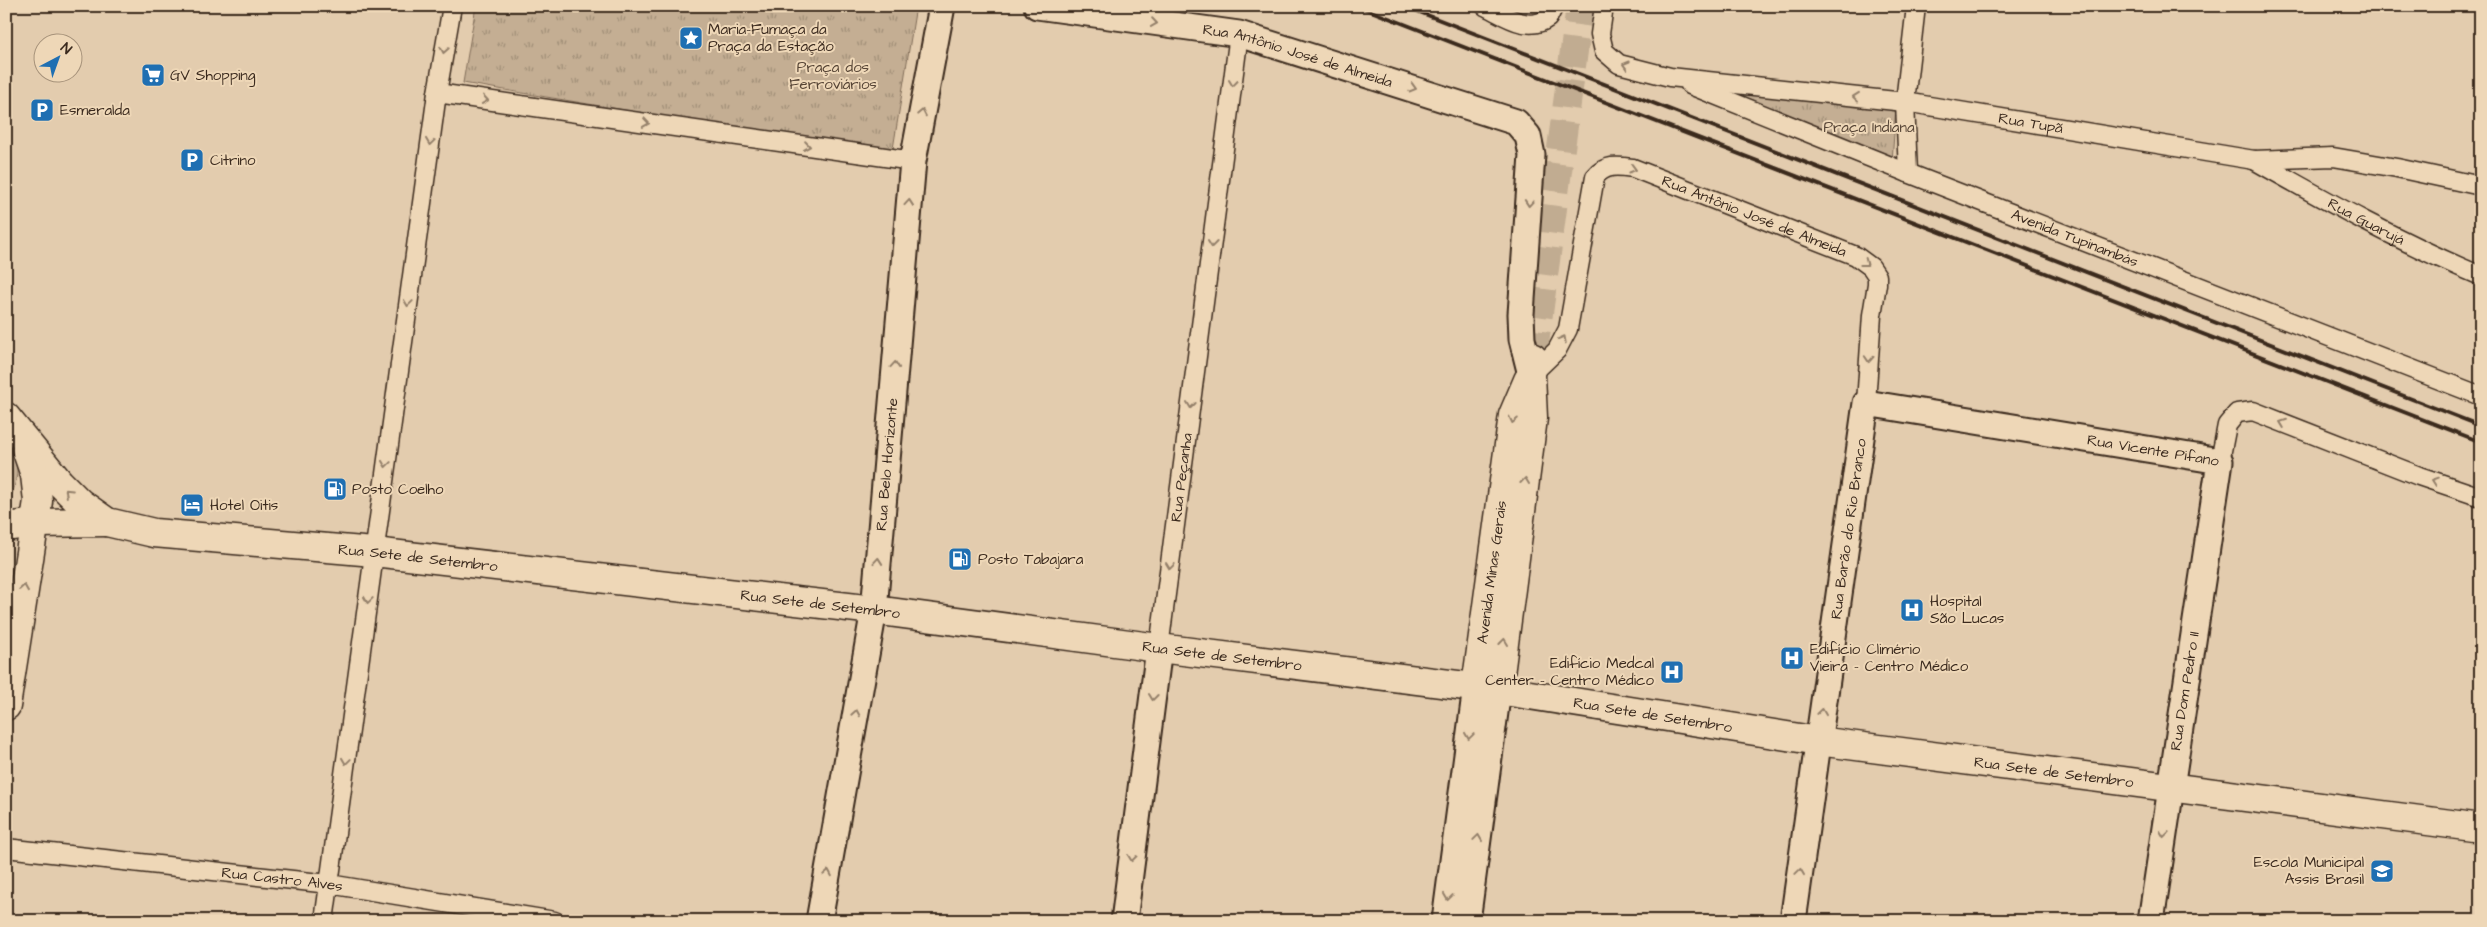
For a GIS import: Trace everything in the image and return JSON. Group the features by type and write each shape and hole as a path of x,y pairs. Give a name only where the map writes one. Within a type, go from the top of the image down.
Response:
{"main road":[{"name":"Avenida Minas Gerais","path":"1487,689 1533,418 1532,367"},
{"name":"Rua Sete de Setembro","path":"14,425 60,484 80,502 107,522 154,532 374,552 874,610 1487,689 1818,741 2481,828"},
{"path":"6,706 38,501 35,475 14,425"},
{"path":"6,527 35,523 107,522"}],"street":[{"path":"324,921 437,93 452,6"},
{"name":"Rua Belo Horizonte","path":"819,921 874,610 913,161 942,6"},
{"name":"Rua Antônio José de Almeida","path":"1037,6 1239,34 1516,122 1528,136 1532,155"},
{"path":"1485,6 1525,23 1537,24 1551,12"},
{"name":"Rua Tupã","path":"1604,6 1600,34 1604,51 1614,61 1670,77 1904,102 2254,160 2333,157 2397,168 2481,186"},
{"path":"1908,173 1904,102 1916,6"},
{"name":"Rua Peçanha","path":"1124,921 1239,34"},
{"name":"Avenida Tupinambás","path":"1670,77 1908,173 2481,396"},
{"path":"437,93 913,161"},
{"name":"Avenida Minas Gerais","path":"1532,155 1521,314 1522,339 1532,367"},
{"name":"Rua Guarujá","path":"2254,160 2402,240 2481,276"},
{"name":"Rua Antônio José de Almeida","path":"1532,367 1557,350 1568,329 1593,183 1595,177 1604,169 1619,166 1633,168 1856,256 1871,267 1876,276 1877,292 1872,315"},
{"name":"Rua Barão do Rio Branco","path":"1793,921 1866,403 1872,315"},
{"name":"Rua Vicente Pifano","path":"1866,403 2220,461 2227,425 2238,413 2254,411 2420,476 2481,497"},
{"name":"Rua Dom Pedro II","path":"2151,921 2220,461"},
{"name":"Avenida Minas Gerais","path":"1445,921 1487,689"},
{"name":"Avenida Minas Gerais","path":"1466,921 1487,689"},
{"name":"Rua Castro Alves","path":"6,848 329,884 555,921"}],"green space":[{"name":"Praça dos Ferroviários","path":"476,6 916,6 892,155 463,83"},
{"name":"Praça Indiana","path":"1700,85 1896,107 1892,161"},
{"path":"6,443 12,450 15,458 17,474 13,491 6,507"}],"tunnel":[{"path":"1533,358 1580,6"}],"railway":[{"path":"1358,6 2481,442"},
{"path":"1404,6 2481,426"}],"place":[{"name":"Maria-Fumaça da Praça da Estação","path":"691,38"},
{"name":"GV Shopping","path":"153,75"},
{"name":"Esmeralda","path":"42,110"},
{"name":"Citrino","path":"192,160"},
{"name":"Posto Coelho","path":"335,489"},
{"name":"Hotel Oitis","path":"192,505"},
{"name":"Posto Tabajara","path":"960,559"},
{"name":"Hospital São Lucas","path":"1912,610"},
{"name":"Edifício Climério Vieira - Centro Médico","path":"1792,658"},
{"name":"Edifício Medcal Center - Centro Médico","path":"1672,672"},
{"name":"Escola Municipal Assis Brasil","path":"2382,871"}]}
